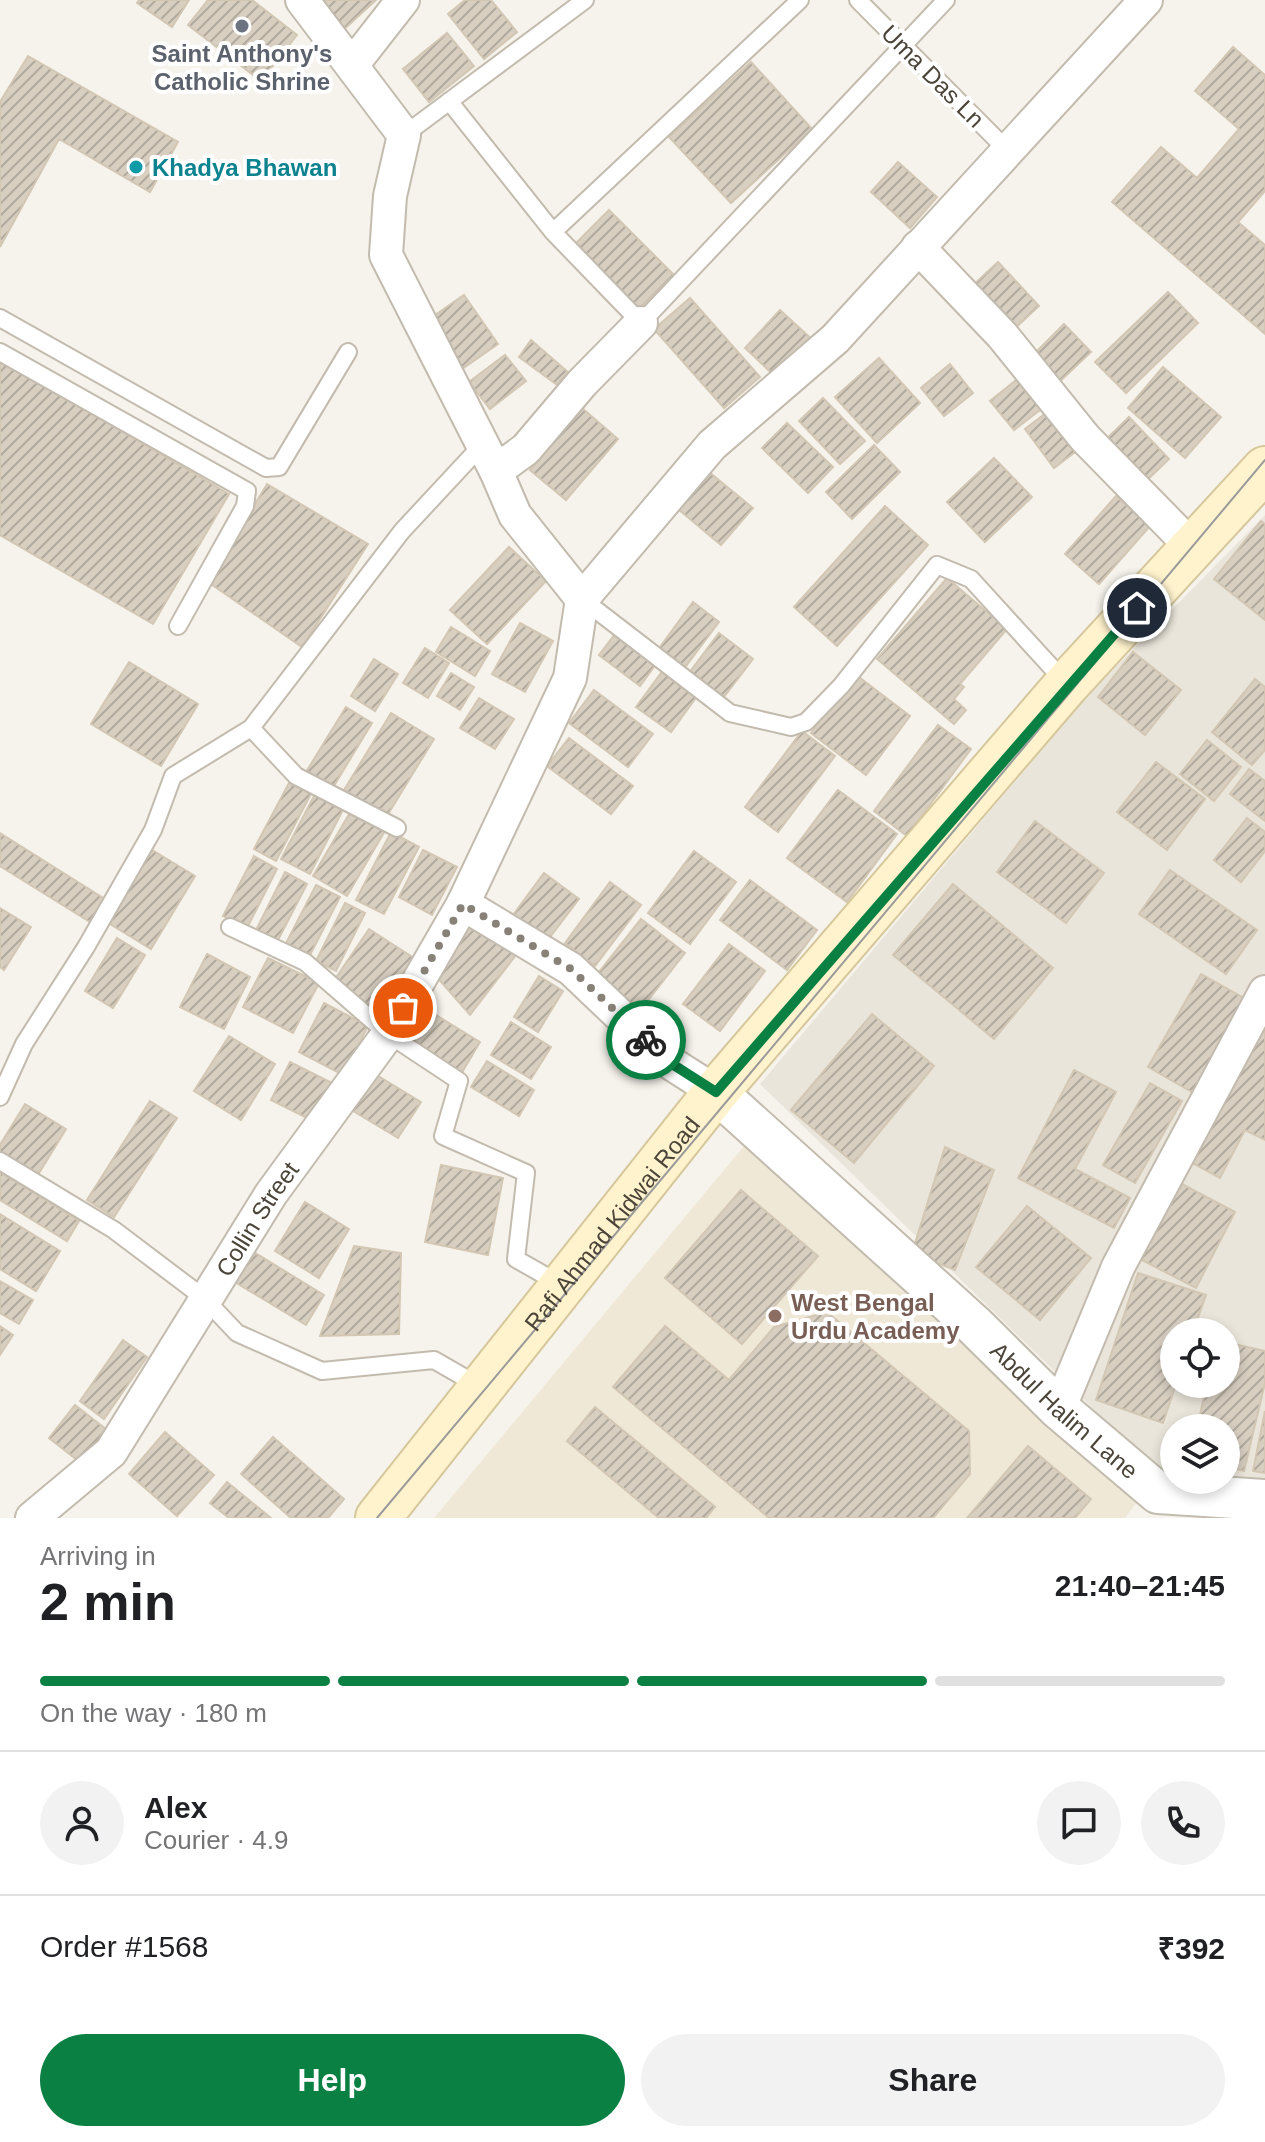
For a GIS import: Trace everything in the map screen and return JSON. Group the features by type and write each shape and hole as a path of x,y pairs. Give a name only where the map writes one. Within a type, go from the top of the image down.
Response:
{"main road":[{"name":"Rafi Ahmad Kidwai Road","path":"378,1518 716,1092 1067,684 1265,469"}],"street":[{"path":"302,0 404,135 390,196 386,255 515,515 582,599 712,445 835,339 1146,0"},
{"path":"353,64 403,0"},
{"path":"918,247 1002,335 1085,438 1193,548"},
{"path":"489,458 526,449 582,383 641,323"},
{"name":"Collin Street","path":"32,1518 111,1452 271,1194 388,1034 463,904 570,678 582,599"},
{"path":"463,904 571,969 669,1062 716,1092"},
{"path":"1059,1409 1118,1267 1265,992"},
{"name":"Abdul Halim Lane","path":"716,1092 973,1324 1059,1409 1149,1505 1265,1500"}],"lane":[{"path":"404,135 585,0"},
{"path":"553,232 800,0"},
{"name":"Uma Das Ln","path":"858,0 1008,151"},
{"path":"449,101 553,232 641,323 946,0"},
{"path":"0,318 266,468 279,467 348,352"},
{"path":"0,352 247,491 245,506 178,626"},
{"path":"0,1097 24,1044 153,830 173,776 251,728 402,531 489,458"},
{"path":"582,599 730,713 791,727 806,722 841,686 937,565 971,579 1067,684"},
{"path":"251,728 296,776 397,828"},
{"path":"230,927 305,962 388,1034 459,1081 443,1136 526,1173 516,1259 562,1285"},
{"path":"0,1161 114,1230 204,1298 237,1333 322,1371 434,1360 484,1388"}],"shaded area":[{"path":"1265,515 1265,1490 1240,1487 1240,1414 1160,1414 1160,1474 760,1084 1086,697"},
{"name":"West Bengal Urdu Academy","path":"749,1140 1144,1492 1125,1518 434,1518"}],"building":[{"path":"139,0 189,0 172,27 137,3"},
{"path":"208,0 252,0 297,35 261,81 188,25"},
{"path":"313,0 376,0 341,32"},
{"path":"465,0 491,0 517,32 484,59 448,14"},
{"path":"447,33 474,66 429,102 403,69"},
{"path":"1233,47 1265,75 1265,191 1238,222 1265,245 1265,334 1112,202 1161,147 1197,178 1239,129 1195,91"},
{"name":"Khadya Bhawan","path":"28,56 178,142 150,192 59,139 0,247 0,102"},
{"path":"751,62 812,129 731,203 669,137"},
{"path":"898,162 937,197 910,228 871,192"},
{"path":"609,210 674,275 639,309 574,245"},
{"path":"998,262 1039,306 1012,331 971,287"},
{"path":"1168,292 1198,323 1126,393 1095,362"},
{"path":"464,295 498,344 462,369 428,320"},
{"path":"690,298 760,377 724,408 654,329"},
{"path":"780,310 816,343 780,381 745,348"},
{"path":"1064,324 1091,352 1056,385 1030,358"},
{"path":"531,340 568,372 557,385 519,357"},
{"path":"505,355 526,381 490,409 469,382"},
{"path":"879,358 920,403 877,443 835,397"},
{"path":"0,360 229,494 153,624 0,535"},
{"path":"950,364 973,393 944,416 921,388"},
{"path":"1163,367 1221,417 1185,458 1128,408"},
{"path":"1020,377 1044,407 1014,430 990,401"},
{"path":"823,398 865,441 840,464 799,421"},
{"path":"582,408 618,439 566,500 530,470"},
{"path":"1050,410 1079,449 1054,468 1025,429"},
{"path":"1129,417 1169,459 1139,488 1099,446"},
{"path":"787,423 833,467 808,493 762,448"},
{"path":"874,445 900,472 852,519 826,492"},
{"path":"994,458 1032,497 985,542 947,502"},
{"path":"703,467 753,508 721,545 672,504"},
{"path":"267,484 368,544 302,647 208,582"},
{"path":"1116,496 1150,526 1099,584 1065,554"},
{"path":"885,506 928,545 837,646 794,607"},
{"path":"1261,521 1265,524 1265,620 1214,579"},
{"path":"509,547 546,581 487,644 450,610"},
{"path":"947,578 1007,629 960,684 964,687 954,699 966,710 954,724 877,659"},
{"path":"693,602 719,622 683,670 657,651"},
{"path":"520,623 553,641 525,692 492,674"},
{"path":"451,627 490,651 475,676 436,652"},
{"path":"618,630 659,660 640,686 599,655"},
{"path":"719,633 753,659 720,702 686,677"},
{"path":"425,648 449,663 428,698 403,683"},
{"path":"1133,652 1181,690 1145,735 1098,697"},
{"path":"374,659 398,674 375,711 351,696"},
{"path":"129,662 198,704 161,766 91,724"},
{"path":"664,669 698,695 671,732 636,707"},
{"path":"451,673 474,687 460,710 437,696"},
{"path":"855,674 910,716 866,775 811,733"},
{"path":"1255,679 1265,687 1265,750 1252,765 1212,732"},
{"path":"594,690 653,734 628,767 569,723"},
{"path":"479,698 514,719 495,749 460,728"},
{"path":"346,707 372,723 332,789 306,772"},
{"path":"391,713 434,739 387,816 344,790"},
{"path":"938,725 971,749 907,836 874,811"},
{"path":"802,731 835,756 778,832 745,807"},
{"path":"569,738 633,786 611,814 547,766"},
{"path":"1207,740 1241,767 1214,801 1180,774"},
{"path":"1156,762 1205,799 1167,850 1117,812"},
{"path":"1249,769 1265,781 1265,821 1230,794"},
{"path":"290,781 312,792 276,861 254,849"},
{"path":"838,790 897,834 847,902 787,858"},
{"path":"315,794 344,808 310,874 281,859"},
{"path":"352,809 386,829 347,896 313,876"},
{"path":"1247,818 1265,832 1265,851 1241,882 1214,860"},
{"path":"1035,821 1104,873 1066,923 997,872"},
{"path":"391,832 419,847 384,914 356,900"},
{"path":"0,833 108,901 93,924 0,866"},
{"path":"149,848 195,876 151,949 105,921"},
{"path":"423,850 457,867 432,915 399,897"},
{"path":"694,851 736,882 690,944 648,913"},
{"path":"254,856 277,869 247,928 223,916"},
{"path":"1170,870 1257,930 1226,974 1139,914"},
{"path":"285,872 307,884 277,942 256,930"},
{"path":"544,873 579,899 547,941 513,915"},
{"path":"750,880 817,930 787,970 720,920"},
{"path":"610,882 641,905 595,966 565,943"},
{"path":"953,884 1053,968 994,1039 893,955"},
{"path":"316,885 340,897 309,957 285,945"},
{"path":"345,903 365,913 336,971 316,961"},
{"path":"0,908 31,927 4,970 0,967"},
{"path":"641,919 685,953 635,1017 591,982"},
{"path":"471,925 519,951 470,1015 435,975"},
{"path":"369,929 417,960 380,1014 333,982"},
{"path":"117,938 145,955 113,1008 85,991"},
{"path":"729,944 765,971 720,1031 683,1004"},
{"path":"207,954 250,977 224,1029 180,1007"},
{"path":"268,958 319,983 293,1033 243,1007"},
{"path":"1201,974 1251,1002 1197,1095 1148,1067"},
{"path":"539,976 563,991 538,1032 514,1017"},
{"path":"1265,1000 1265,1140 1245,1130 1220,1178 1183,1158"},
{"path":"324,1003 368,1026 343,1075 299,1052"},
{"path":"426,1009 480,1042 461,1074 407,1041"},
{"path":"872,1014 934,1066 854,1163 791,1110"},
{"path":"511,1022 551,1047 531,1079 491,1055"},
{"path":"229,1036 275,1064 241,1120 194,1091"},
{"path":"487,1061 534,1090 519,1116 471,1087"},
{"path":"290,1062 332,1083 313,1121 271,1100"},
{"path":"1074,1070 1116,1092 1075,1169 1130,1198 1114,1228 1018,1178"},
{"path":"375,1074 421,1102 398,1138 353,1111"},
{"path":"1150,1083 1182,1101 1135,1183 1103,1165"},
{"path":"150,1101 177,1118 114,1217 87,1200"},
{"path":"25,1104 66,1129 38,1175 0,1152 0,1145"},
{"path":"945,1147 994,1170 955,1270 912,1253"},
{"path":"441,1165 503,1178 488,1255 425,1242"},
{"path":"0,1172 79,1221 67,1241 0,1200"},
{"path":"1180,1183 1235,1212 1196,1288 1140,1259"},
{"path":"741,1190 818,1256 742,1344 665,1278"},
{"path":"305,1202 349,1229 319,1278 275,1251"},
{"path":"1027,1206 1091,1258 1040,1320 976,1267"},
{"path":"0,1214 60,1251 36,1291 0,1269"},
{"path":"354,1246 401,1253 399,1334 320,1336"},
{"path":"247,1248 324,1295 306,1325 228,1278"},
{"path":"1138,1273 1206,1295 1198,1318 1160,1318 1160,1398 1171,1398 1166,1414 1160,1414 1160,1422 1096,1400"},
{"path":"0,1281 33,1300 19,1324 0,1313"},
{"path":"827,1312 969,1431 970,1474 933,1518 769,1518 613,1387 665,1326 729,1380 774,1327"},
{"path":"0,1326 13,1335 0,1355"},
{"path":"123,1340 147,1357 104,1419 80,1401"},
{"path":"1240,1345 1265,1351 1265,1383 1244,1471 1240,1470 1240,1414 1200,1414 1204,1398 1240,1398"},
{"path":"75,1405 107,1430 81,1463 49,1438"},
{"path":"595,1407 715,1507 706,1518 659,1518 567,1441"},
{"path":"1265,1411 1265,1473 1253,1471"},
{"path":"165,1432 214,1475 177,1516 129,1474"},
{"path":"273,1437 344,1499 328,1518 291,1518 241,1474"},
{"path":"1028,1446 1091,1499 1075,1518 967,1518"},
{"path":"227,1482 271,1518 229,1518 210,1503"}],"tram line":[{"path":"377,1518 1265,460"}],"way so far":[{"path":"403,1008 463,904 571,969 646,1040"}],"place":[{"name":"Saint Anthony's Catholic Shrine","path":"242,26"},
{"name":"Khadya Bhawan","path":"136,167"},
{"name":"West Bengal Urdu Academy","path":"775,1316"}],"route":[{"path":"646,1040 669,1062 716,1092 1067,684 1137,608"}]}
